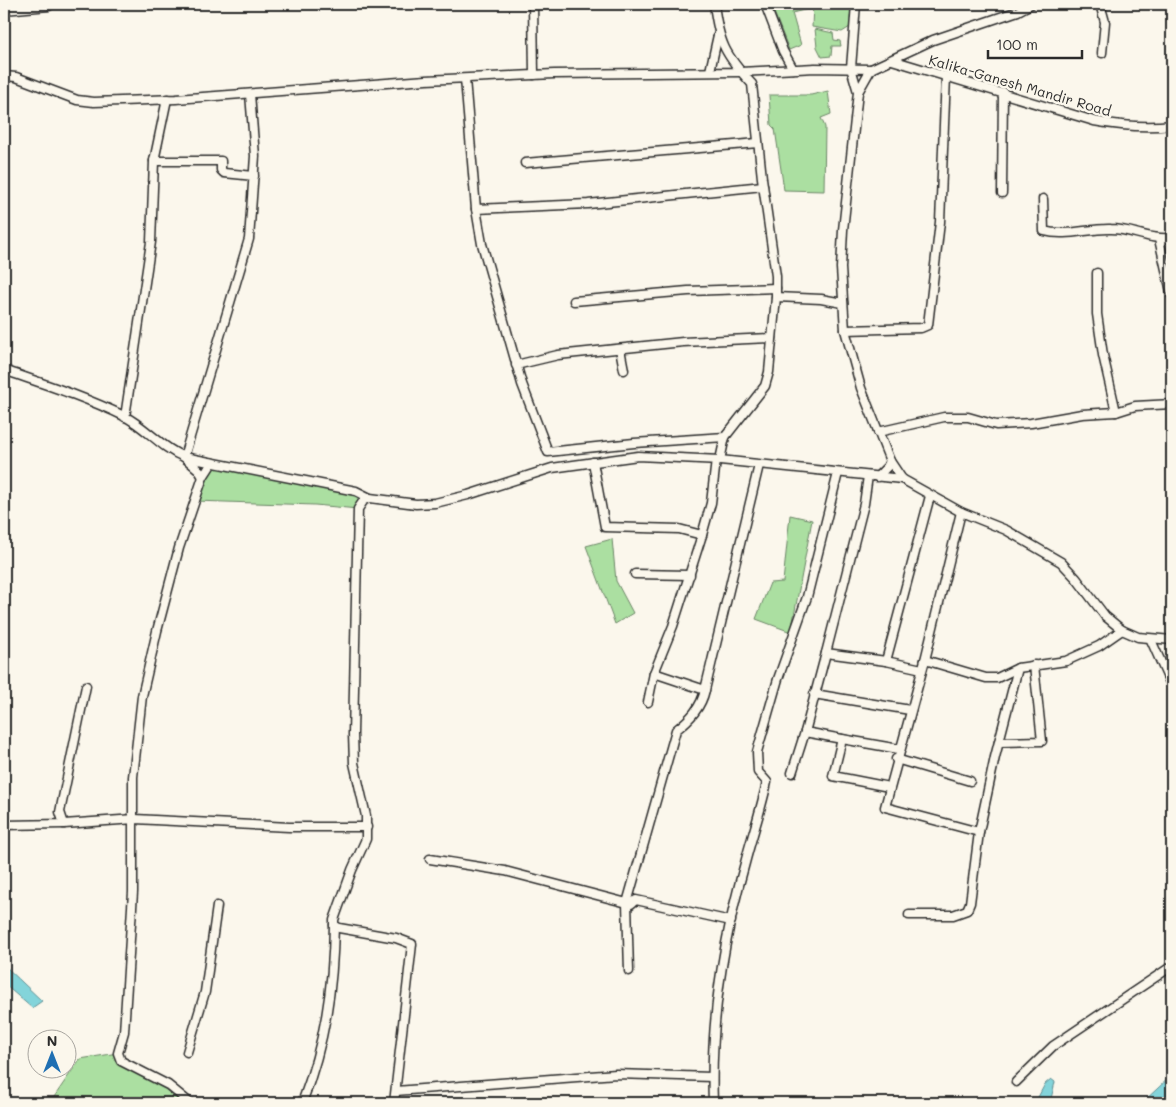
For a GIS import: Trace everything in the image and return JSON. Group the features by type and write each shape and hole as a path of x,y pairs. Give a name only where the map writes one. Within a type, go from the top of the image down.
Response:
{"street":[{"path":"533,4 534,75"},
{"path":"710,71 718,35 714,4"},
{"path":"765,4 783,52 793,69"},
{"path":"856,4 851,68 858,92 843,230 845,330 861,388 890,461 902,479 930,496 961,512 1006,530 1061,562 1076,578 1105,616 1122,630 1151,640 1172,640"},
{"path":"4,76 16,77 86,101 167,99 426,80 465,80 534,75 871,69 933,40 1017,7 1031,4"},
{"path":"1100,4 1105,22 1102,53"},
{"path":"4,10 49,6"},
{"path":"718,35 733,64 752,84"},
{"name":"Kalika-Ganesh Mandir Road","path":"892,60 1003,92 1094,122 1140,128 1172,125"},
{"path":"858,92 871,69"},
{"path":"648,702 654,673 690,575 702,535 711,503 718,460 725,438 765,386 776,293 752,84 760,71"},
{"path":"845,330 921,328 928,325 940,222 946,76"},
{"path":"465,80 476,209 482,244 516,364 552,468"},
{"path":"1002,192 1003,92"},
{"path":"184,457 249,239 255,156 250,94"},
{"path":"125,417 151,242 154,161 167,99"},
{"path":"525,162 758,143"},
{"path":"154,161 221,161 221,170 224,173 254,176"},
{"path":"476,209 588,204 763,186"},
{"path":"1042,199 1044,231 1069,233 1113,229 1159,239 1172,238"},
{"path":"1159,239 1172,296"},
{"path":"1097,272 1097,314 1103,355 1116,412"},
{"path":"574,301 688,291 776,293 843,303"},
{"path":"516,364 558,354 683,342 772,338"},
{"path":"620,349 624,370"},
{"path":"4,370 50,386 125,417 174,453 184,457 356,491 370,498 416,504 446,502 552,468 638,456 718,460 902,479"},
{"path":"878,432 944,417 968,416 996,425 1031,423 1082,414 1116,412 1135,406 1172,404"},
{"path":"548,452 634,443 725,438"},
{"path":"184,457 198,469 203,477"},
{"path":"877,477 888,467 890,461"},
{"path":"593,462 605,527 679,529 702,535"},
{"path":"190,1103 168,1085 121,1060 118,1053 124,1032 133,892 133,777 142,696 156,631 179,548 203,477 212,463"},
{"path":"629,971 627,903 676,730 691,718 703,700 759,465"},
{"path":"713,1103 712,1077 717,988 744,863 767,782 758,772 757,752 778,679 807,597 838,473"},
{"path":"792,773 826,653 864,504 868,476"},
{"path":"302,1103 324,1034 332,989 334,920 352,870 366,839 367,827 363,797 354,762 353,734 357,520 359,505 356,491"},
{"path":"886,661 930,496"},
{"path":"359,505 370,498"},
{"path":"961,512 925,660 884,807 979,832"},
{"path":"635,574 690,575"},
{"path":"925,660 986,678 998,678 1018,668 1055,663 1078,656 1099,646 1122,630"},
{"path":"1151,640 1172,687"},
{"path":"826,653 886,661 922,669"},
{"path":"999,742 1042,741 1034,665"},
{"path":"908,915 952,915 967,910 970,903 979,832 1018,668"},
{"path":"654,673 705,690"},
{"path":"64,824 60,812 86,686"},
{"path":"814,694 910,710"},
{"path":"805,732 899,749"},
{"path":"842,739 833,776 889,787"},
{"path":"896,759 970,781"},
{"path":"4,825 64,824 134,819 289,827 367,827"},
{"path":"430,859 505,871 631,904 636,900 682,912 731,921"},
{"path":"187,1052 205,992 217,906"},
{"path":"334,925 412,944 394,1103"},
{"path":"1016,1082 1054,1046 1172,966"},
{"path":"396,1091 616,1074 712,1077"}],"green space":[{"path":"790,4 791,7 808,4 808,9 792,13 801,45 789,50 772,7"},
{"path":"813,4 852,4 850,27 842,32 812,27"},
{"path":"815,29 833,33 834,40 840,41 841,46 832,46 831,56 822,57 817,47"},
{"path":"828,91 831,114 821,118 825,127 824,191 784,190 775,129 771,125 769,95 811,95"},
{"path":"212,463 358,495 358,509 315,505 195,501"},
{"path":"790,515 812,520 791,632 756,619 770,583 783,582"},
{"path":"612,539 616,581 633,613 615,624 586,546"},
{"path":"118,1053 121,1061 168,1085 190,1103 50,1103 66,1080 78,1080 78,1062 80,1059"}],"water":[{"path":"4,965 42,1001 32,1008 4,984"},
{"path":"1172,1075 1172,1103 1140,1103 1143,1102"},
{"path":"1051,1079 1055,1082 1050,1103 1035,1103 1045,1084"}]}
